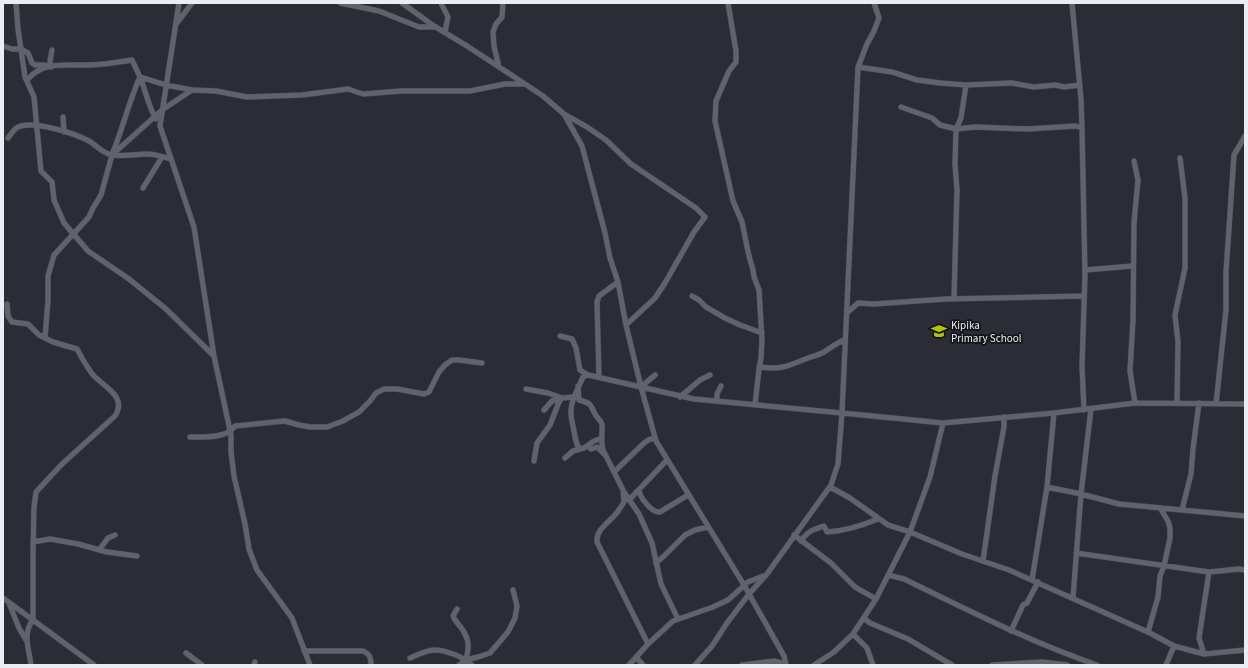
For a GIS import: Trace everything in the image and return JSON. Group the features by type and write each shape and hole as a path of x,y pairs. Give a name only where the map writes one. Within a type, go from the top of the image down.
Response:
{"street":[{"path":"16,3 21,48 27,80 34,97 38,125 41,171 52,182 54,200 64,223 88,251 129,279 166,308 214,356"},
{"path":"160,126 179,3"},
{"path":"176,23 192,3"},
{"path":"340,3 379,11 420,27 437,27"},
{"path":"402,3 543,96 564,114 606,140 631,164 696,208 705,217 688,242 655,298 626,325"},
{"path":"441,3 448,18 445,32"},
{"path":"500,67 494,46 493,32 496,24 502,17 503,3"},
{"path":"728,3 736,51 736,62 729,71 716,101 715,121 733,201 742,222 749,256 754,270 754,278 759,290 762,333 761,358 755,405"},
{"path":"695,665 712,646 727,623 749,594 767,574 794,535 819,504 830,487 838,464 846,340 858,67 879,18 874,3"},
{"path":"1072,3 1080,85 1082,128 1085,270 1082,366 1084,410"},
{"path":"3,46 12,49 21,48 28,53 32,63 35,65 51,67"},
{"path":"51,67 50,61 52,50"},
{"path":"27,80 37,71 59,64 86,66 132,60 145,89 148,106 160,126 194,227 214,356 231,431 231,452 234,476 249,549 257,570 292,618 310,665"},
{"path":"858,67 892,72 917,80 966,85 1012,83 1034,87 1055,85 1064,87 1080,85"},
{"path":"140,77 166,86 192,90 216,91 246,97 302,95 348,88 363,94 401,91 470,91 505,84 525,84"},
{"path":"45,338 48,276 54,255 89,217 101,195 112,155 121,134 140,77"},
{"path":"954,299 957,190 955,164 956,129 961,118 966,85"},
{"path":"112,155 162,110 192,90"},
{"path":"901,107 932,118 940,125 956,129 975,127 1027,129 1076,126 1082,128"},
{"path":"564,114 582,146 605,233 610,258 618,282 626,325 655,439 744,585 784,656 785,664 774,661 742,665"},
{"path":"64,117 64,132"},
{"path":"8,138 12,131 17,127 24,125 38,125 88,140 101,151 112,155 148,154 171,159"},
{"path":"1216,404 1226,310 1226,272 1234,155 1245,136"},
{"path":"143,188 162,157"},
{"path":"1176,403 1178,342 1175,315 1185,268 1185,198 1180,158"},
{"path":"1134,161 1138,180 1134,223 1133,320 1130,371 1135,403"},
{"path":"1085,270 1133,266"},
{"path":"599,377 599,296 618,282"},
{"path":"692,296 706,307 725,318 762,333"},
{"path":"847,313 858,303 874,304 954,299 1084,296"},
{"path":"7,304 8,316 12,322 28,324 39,335 53,342 77,349 84,362 94,375 112,392 118,400 120,409 115,416 62,464 36,492 33,542 33,620 30,624 26,640"},
{"path":"560,336 572,338 576,348 580,370 588,375 680,396 755,405 943,423 1084,410 1135,403 1245,404"},
{"path":"759,367 775,368 790,366 819,354 839,342 846,340"},
{"path":"228,421 235,426 285,421 310,427 328,427 359,412 376,393 384,389 424,394 429,392 439,372 452,360 482,363"},
{"path":"578,449 571,420 570,407 583,377 588,375"},
{"path":"641,387 655,375"},
{"path":"680,396 700,380 710,375"},
{"path":"578,386 579,400"},
{"path":"717,401 717,394 720,386"},
{"path":"526,389 548,393 562,398"},
{"path":"544,410 552,401 574,396 578,397 579,400 589,403 593,408 595,415 602,424 601,444 603,450 607,455 623,490 639,514 652,543 661,584 678,619"},
{"path":"534,461 537,443 550,425 562,398"},
{"path":"1182,510 1190,474 1199,404"},
{"path":"1073,598 1081,494 1091,409"},
{"path":"1032,580 1047,486 1054,413"},
{"path":"983,561 1004,427 1004,417"},
{"path":"814,665 834,652 853,634 876,599 910,532 930,478 943,423"},
{"path":"190,437 222,435 231,431 235,426"},
{"path":"565,458 573,451 584,448 588,446 588,444 602,438"},
{"path":"614,472 644,443 650,439 655,439"},
{"path":"588,446 591,448 597,446 603,454 607,455"},
{"path":"629,500 667,460"},
{"path":"1047,486 1119,504 1245,516"},
{"path":"830,487 850,498 888,525 910,532 962,554 1009,570 1038,582 1148,632 1174,646 1204,654 1245,650"},
{"path":"623,490 624,502 614,516 598,532 596,537 597,542 648,644"},
{"path":"639,490 639,494 651,510 656,513 688,495"},
{"path":"1148,632 1158,597 1160,576 1164,566 1170,538 1170,528 1165,515 1160,508"},
{"path":"801,541 811,530 824,526 827,532 842,531 858,527 878,519"},
{"path":"656,562 664,556 685,534 708,527"},
{"path":"99,550 108,538 115,535"},
{"path":"794,535 831,563 854,587 876,599"},
{"path":"33,542 50,539 99,550 137,556"},
{"path":"1076,553 1209,572 1239,569 1245,570"},
{"path":"1204,654 1199,638 1209,572"},
{"path":"629,665 648,644 673,621 728,600 748,582 767,574"},
{"path":"888,575 904,579 1011,630 1068,655 1097,665"},
{"path":"1011,630 1023,605 1028,603 1038,582"},
{"path":"459,665 466,660 490,653 508,632 515,618 517,606 514,590"},
{"path":"3,598 94,665"},
{"path":"9,602 19,628 26,640 31,665"},
{"path":"456,609 453,616 455,621 466,634 469,648 466,660"},
{"path":"864,618 870,623 908,639 946,664 952,665"},
{"path":"853,634 867,648 873,665"},
{"path":"1166,665 1174,646"},
{"path":"410,658 434,650 450,653 466,660 472,665"},
{"path":"304,651 363,651 368,653 371,657 371,665"},
{"path":"186,653 202,665"},
{"path":"636,657 643,665"},
{"path":"992,665 1042,662 1067,665"}],"place":[{"name":"Kipika Primary School","path":"939,331"}]}
